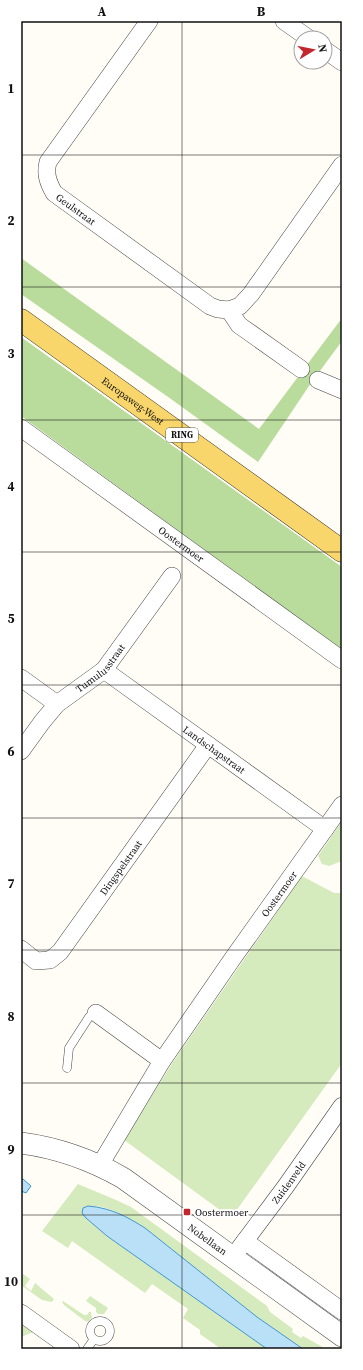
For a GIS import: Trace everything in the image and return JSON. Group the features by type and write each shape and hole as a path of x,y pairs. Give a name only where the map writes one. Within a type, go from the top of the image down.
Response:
{"main road":[{"name":"Europaweg-West","path":"21,320 342,551"}],"street":[{"name":"Geulstraat","path":"149,21 48,162 46,170 48,181 54,193 204,301 218,309 229,310"},
{"path":"284,21 297,30"},
{"path":"333,56 342,62"},
{"path":"300,369 239,325 229,310 240,306 251,294 342,165"},
{"path":"318,380 342,390"},
{"name":"Oostermoer","path":"21,428 342,660"},
{"name":"Tumulusstraat","path":"21,752 57,704 104,670 172,576"},
{"name":"Landschapstraat","path":"104,670 325,829"},
{"path":"21,678 57,704"},
{"name":"Dingspelstraat","path":"21,949 36,960 50,960 60,952 208,745"},
{"name":"Oostermoer","path":"100,1165 162,1060 342,805"},
{"path":"96,1013 162,1060"},
{"name":"Zuidenveld","path":"233,1257 342,1106"},
{"name":"Nobellaan","path":"21,1143 59,1150 100,1165 133,1185 342,1336"},
{"path":"245,1241 342,1312"},
{"path":"21,1313 71,1349"}],"lane":[{"path":"67,1068 69,1048 89,1017 96,1013"},
{"path":"87,1349 94,1339"}],"green space":[{"path":"21,258 259,429 342,318 342,341 311,383 258,462 21,294"},
{"path":"21,337 342,567 342,650 21,416"},
{"path":"342,821 342,861 329,866 322,864 318,856"},
{"path":"302,876 334,893 342,893 342,1063 231,1218 124,1140 173,1062"},
{"path":"78,1184 131,1207 267,1306 270,1312 293,1329 292,1332 301,1338 303,1336 326,1349 303,1349 257,1317 145,1228 116,1212 91,1206 83,1208 82,1213 107,1236 267,1349 221,1349 200,1334 200,1330 183,1318 188,1309 152,1284 145,1293 72,1241 68,1248 42,1231"},
{"path":"23,1274 30,1279 25,1286 31,1291 35,1283 54,1299 52,1302 42,1300 21,1285 21,1275"},
{"path":"90,1296 108,1308 104,1314 98,1314 96,1312 96,1308 86,1301"},
{"path":"63,1301 84,1315 91,1312 92,1318 88,1322 85,1321 64,1305 62,1302"},
{"path":"21,1320 36,1331 21,1337"}],"water":[{"path":"21,1179 31,1186 26,1193 21,1191"},
{"path":"88,1206 118,1213 145,1228 257,1317 303,1349 267,1349 107,1236 82,1213 83,1208"}],"place":[{"name":"Oostermoer","path":"187,1212"}]}
